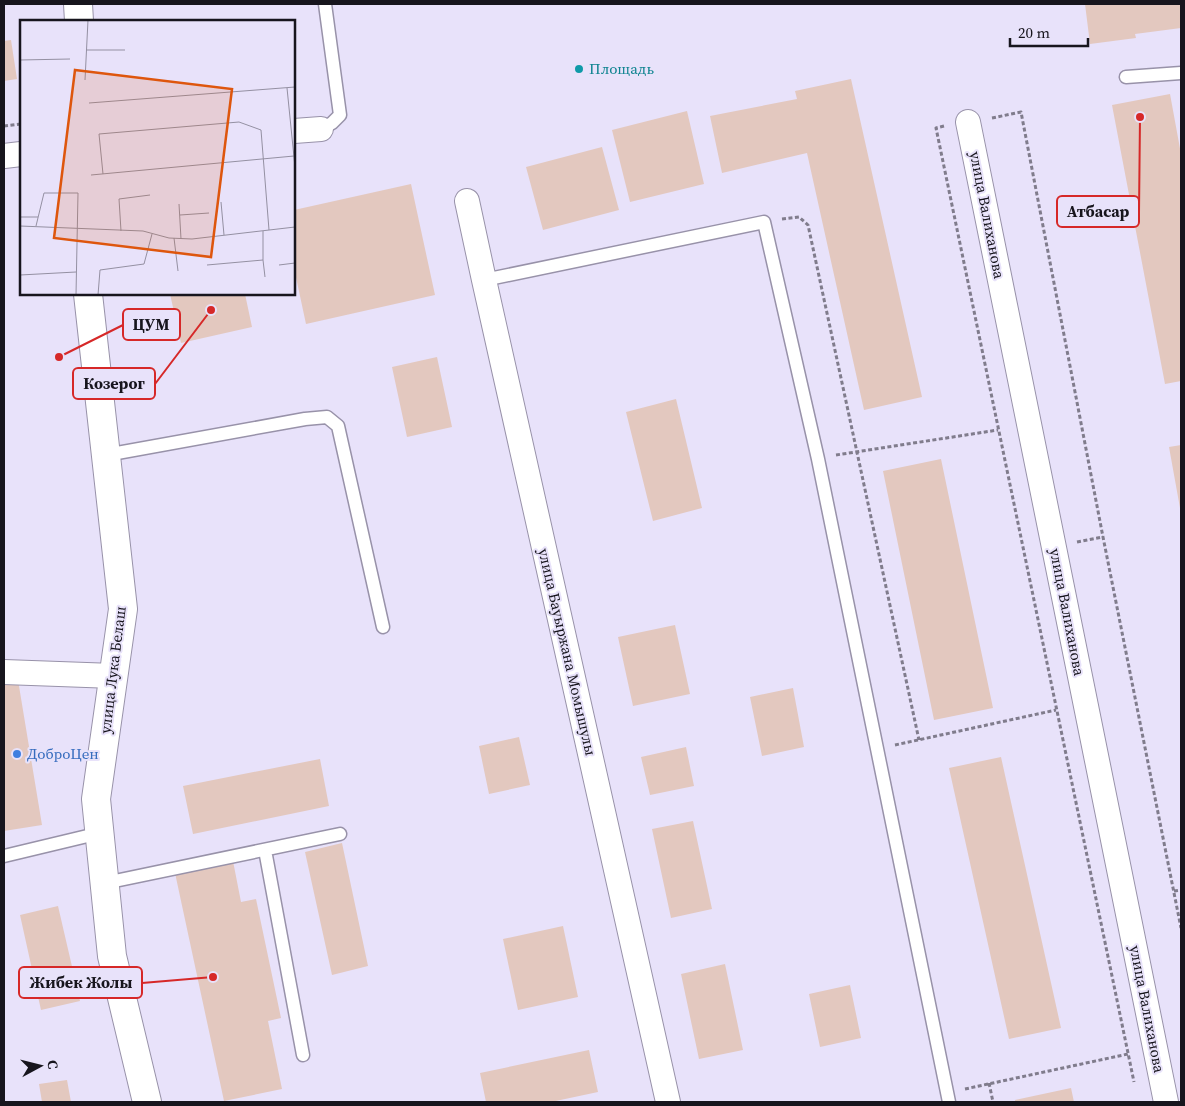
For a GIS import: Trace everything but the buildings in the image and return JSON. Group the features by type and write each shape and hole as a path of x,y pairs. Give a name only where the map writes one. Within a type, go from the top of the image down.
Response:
{"main road":[{"path":"78,4 79,20"},
{"name":"улица Лука Белаш","path":"88,295 123,609 96,799 112,956 148,1102"}],"street":[{"name":"улица Валиханова","path":"968,122 1166,1102"},
{"path":"295,131 321,129"},
{"path":"4,156 20,154"},
{"name":"улица Бауыржана Момышулы","path":"467,201 668,1102"},
{"path":"4,672 114,676"}],"lane":[{"path":"321,129 332,123 340,115 325,4"},
{"path":"1126,76 1181,73"},
{"path":"484,280 764,222 818,459 948,1097"},
{"path":"106,455 305,419 326,417 338,426 383,627"},
{"path":"4,856 100,833"},
{"path":"105,883 340,834"},
{"path":"265,850 303,1054"}],"path":[{"path":"1134,1083 936,128 1021,112 1181,928"},
{"path":"4,126 20,124"},
{"path":"764,222 799,217 808,225 919,740"},
{"path":"818,459 998,430"},
{"path":"877,749 1056,710"},
{"path":"1174,892 1181,890"},
{"path":"948,1097 989,1083 1128,1054"},
{"path":"989,1083 993,1102"}],"place":[{"name":"Площадь","path":"579,69"},
{"name":"Атбасар","path":"1140,117"},
{"name":"Козерог","path":"211,310"},
{"name":"ЦУМ","path":"59,357"},
{"name":"ДоброЦен","path":"17,754"},
{"name":"Жибек Жолы","path":"213,977"}]}
